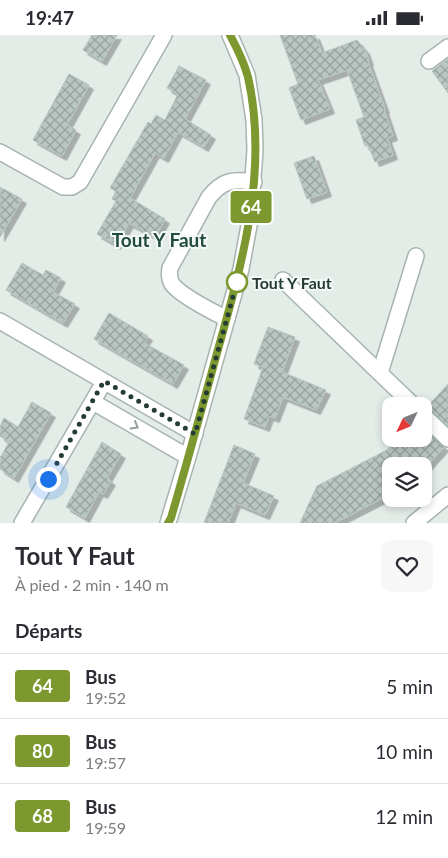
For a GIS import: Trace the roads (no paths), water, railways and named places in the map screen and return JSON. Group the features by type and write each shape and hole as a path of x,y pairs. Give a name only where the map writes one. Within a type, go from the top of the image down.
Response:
{"street":[{"path":"0,152 63,187 72,187 80,182 164,35"},
{"path":"171,521 227,319 246,242 254,182 255,150 252,97 248,75 230,35"},
{"path":"429,61 448,47"},
{"path":"227,319 179,291 169,276 170,269 209,197 230,181 254,182"},
{"path":"380,373 416,256"},
{"path":"283,281 405,397"},
{"path":"0,321 195,434"},
{"path":"22,523 104,381"},
{"path":"93,402 188,457"},
{"path":"432,424 448,439"},
{"path":"414,523 448,495"}],"place":[{"name":"Tout Y Faut","path":"237,282"}],"district":[{"name":"Tout Y Faut","path":"159,239"}]}
